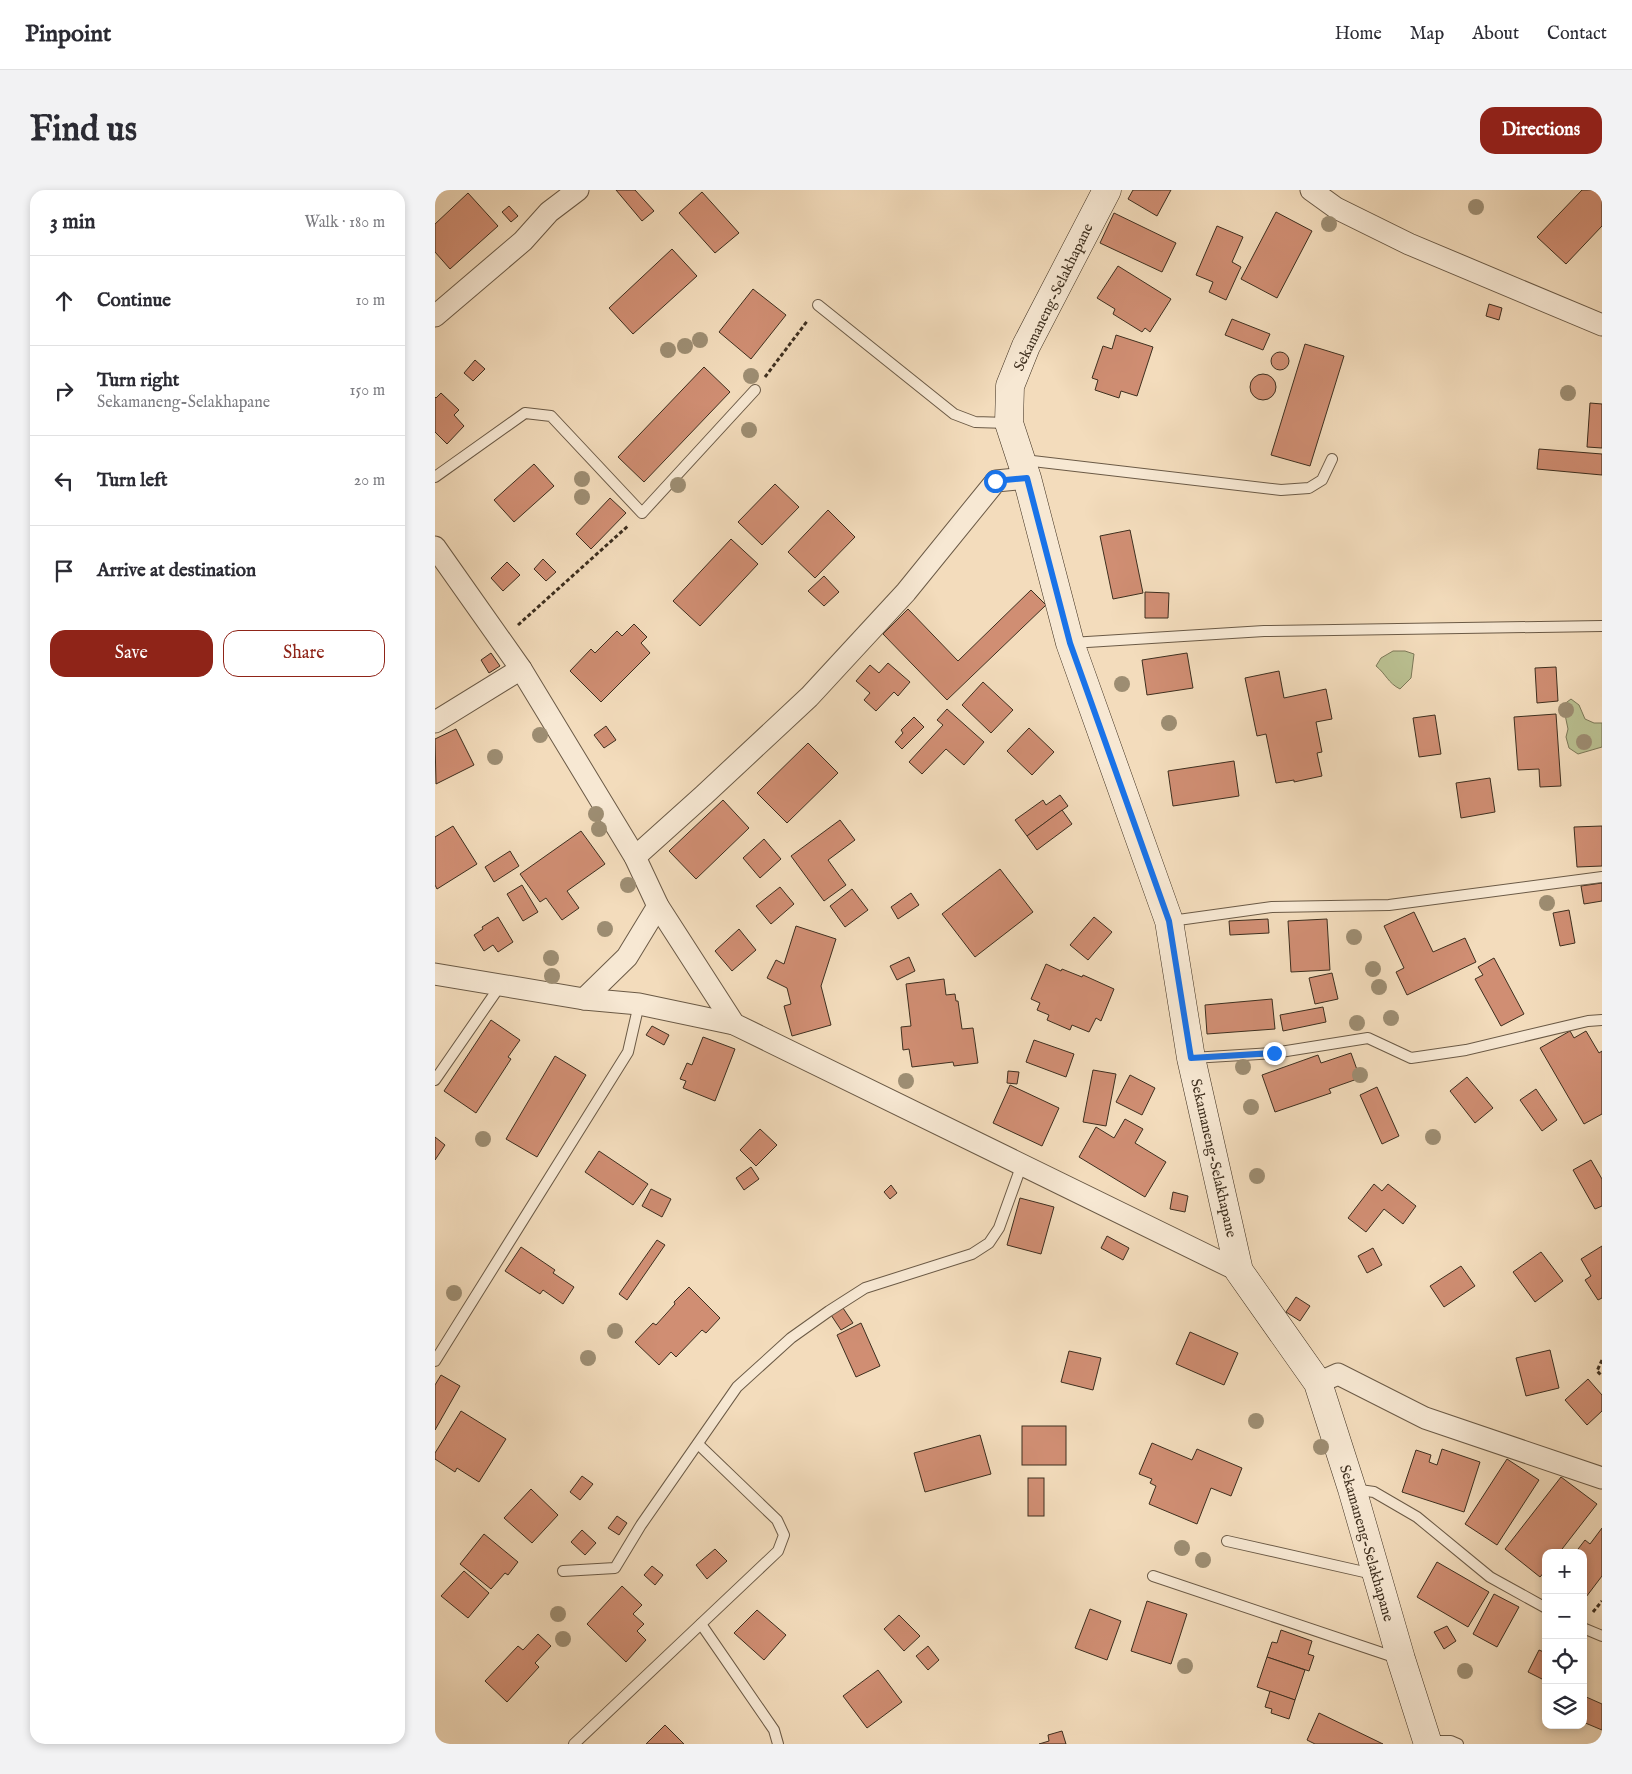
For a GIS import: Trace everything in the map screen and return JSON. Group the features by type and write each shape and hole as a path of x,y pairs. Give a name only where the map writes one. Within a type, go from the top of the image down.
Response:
{"street":[{"path":"435,316 523,240 549,212 577,190"},
{"name":"Sekamaneng-Selakhapane","path":"1107,190 1026,346 1010,386 1009,423 1024,469 1070,643 1169,921 1191,1058 1239,1271 1318,1383 1428,1742"},
{"path":"1311,190 1336,208 1409,244 1602,325"},
{"path":"635,857 809,697 906,592 995,481 1024,469"},
{"path":"435,547 521,669 635,857 658,906 734,1024"},
{"path":"435,722 521,669"},
{"path":"584,999 627,957 658,906"},
{"path":"435,974 584,999 639,1004 734,1024 1239,1271"},
{"path":"1318,1383 1338,1374 1425,1418 1602,1478"}],"lane":[{"path":"819,305 954,414 975,422 1009,423"},
{"path":"435,477 525,413 551,416 642,513 755,390"},
{"path":"1024,469 1281,490 1309,488 1322,480 1332,459"},
{"path":"1070,643 1264,631 1602,626"},
{"path":"1169,921 1272,908 1389,906 1602,877"},
{"path":"435,1080 500,986"},
{"path":"435,1361 628,1052 639,1004"},
{"path":"1191,1058 1274,1053 1368,1038 1411,1058 1466,1050 1588,1021 1602,1020"},
{"path":"563,1571 615,1568 641,1525 737,1387 791,1338 865,1288 972,1254 989,1243 999,1228 1022,1164"},
{"path":"574,1744 778,1551 784,1535 777,1520 698,1444"},
{"path":"1352,1489 1374,1492 1417,1516 1489,1577 1542,1606"},
{"path":"1227,1541 1376,1574"},
{"path":"1153,1576 1401,1659"},
{"path":"701,1624 774,1730 778,1744"},
{"path":"1587,1630 1602,1636"},
{"path":"1428,1742 1451,1741 1458,1744"}],"path":[{"path":"755,390 819,305"},
{"path":"501,640 642,513"},
{"path":"1602,1360 1597,1371 1602,1376"}],"green space":[{"path":"1393,651 1405,651 1414,654 1411,678 1400,689 1376,666 1381,658"},
{"path":"1571,699 1579,705 1585,719 1594,723 1602,723 1602,747 1578,754 1569,748 1566,737 1568,729 1563,705"}],"building":[{"path":"616,190 635,190 654,211 642,221"},
{"path":"1133,190 1171,190 1157,216 1128,199"},
{"path":"1582,190 1602,190 1602,226 1566,264 1537,237"},
{"path":"702,192 739,233 715,253 679,213"},
{"path":"468,193 498,226 450,269 435,252 435,224"},
{"path":"509,206 518,216 511,222 502,212"},
{"path":"1276,212 1312,231 1277,298 1241,279"},
{"path":"1114,213 1176,243 1162,272 1100,243"},
{"path":"1217,226 1243,237 1232,262 1241,267 1226,300 1209,292 1213,282 1196,275"},
{"path":"672,249 697,276 633,334 609,308"},
{"path":"1118,266 1171,299 1150,332 1145,328 1142,332 1113,314 1115,309 1097,298"},
{"path":"753,289 786,315 751,359 719,332"},
{"path":"1489,304 1502,308 1499,320 1486,316"},
{"path":"1232,319 1270,334 1263,350 1225,335"},
{"path":"1116,335 1153,347 1137,396 1121,391 1119,398 1095,390 1098,380 1092,378 1103,346 1112,349"},
{"path":"1305,344 1344,356 1310,466 1271,455"},
{"path":"1276,352 1284,352 1289,357 1287,368 1276,370 1271,365 1271,357"},
{"path":"475,360 485,369 473,381 464,373"},
{"path":"704,367 730,392 644,482 618,457"},
{"path":"1263,374 1272,378 1276,387 1272,396 1263,400 1254,396 1250,387 1254,378"},
{"path":"441,393 459,410 454,415 464,426 447,444 435,432 435,397"},
{"path":"1590,403 1602,404 1602,448 1587,447"},
{"path":"1539,449 1602,454 1602,475 1537,469"},
{"path":"534,464 554,486 514,522 494,500"},
{"path":"775,484 799,507 762,545 738,522"},
{"path":"610,498 626,513 591,549 576,534"},
{"path":"828,510 855,537 815,578 788,552"},
{"path":"1130,530 1143,593 1113,599 1100,536"},
{"path":"731,539 758,564 700,626 673,601"},
{"path":"543,559 556,572 546,581 534,569"},
{"path":"507,562 520,575 503,591 491,578"},
{"path":"824,576 839,592 824,606 808,591"},
{"path":"1031,590 1046,605 947,700 883,634 908,609 958,661"},
{"path":"1145,592 1169,593 1168,618 1145,618"},
{"path":"634,624 647,637 641,643 650,653 601,702 570,671 591,649 595,653 617,631 622,636"},
{"path":"491,653 500,666 489,673 481,660"},
{"path":"1187,653 1193,688 1147,695 1142,660"},
{"path":"888,663 910,682 898,696 894,692 876,711 864,700 870,693 856,681 870,665 879,673"},
{"path":"1556,667 1558,701 1537,703 1535,668"},
{"path":"1279,671 1284,698 1326,689 1332,719 1316,722 1322,752 1317,753 1322,776 1294,782 1294,780 1276,783 1266,734 1257,736 1245,678"},
{"path":"983,682 1013,710 991,733 962,705"},
{"path":"947,709 984,742 964,765 946,749 922,774 909,762 943,725 937,720"},
{"path":"1556,714 1561,786 1540,787 1539,769 1518,770 1514,717"},
{"path":"1435,715 1441,754 1419,757 1413,718"},
{"path":"914,717 924,727 902,749 895,742 903,733 901,730"},
{"path":"606,726 616,740 604,748 594,735"},
{"path":"1029,728 1054,752 1032,775 1007,751"},
{"path":"456,729 474,765 436,784 435,739"},
{"path":"808,743 838,773 787,823 757,793"},
{"path":"1234,761 1239,796 1173,806 1168,771"},
{"path":"1490,778 1495,812 1461,818 1456,783"},
{"path":"1060,795 1068,806 1027,836 1015,820 1043,800 1046,805"},
{"path":"723,800 749,828 696,879 669,851"},
{"path":"1062,810 1072,824 1037,850 1027,836"},
{"path":"840,820 855,840 828,860 846,885 824,901 791,856"},
{"path":"453,826 477,864 437,889 435,885 435,837"},
{"path":"1602,826 1602,866 1577,867 1574,827"},
{"path":"581,831 605,864 567,891 579,908 562,920 546,898 540,902 520,874"},
{"path":"764,839 781,859 760,878 743,858"},
{"path":"510,851 519,866 494,882 485,867"},
{"path":"1000,869 1033,912 975,957 942,914"},
{"path":"1602,883 1602,901 1584,904 1581,886"},
{"path":"522,885 538,912 523,921 507,894"},
{"path":"780,887 794,904 771,924 756,906"},
{"path":"852,889 868,910 845,927 830,906"},
{"path":"911,893 919,905 898,919 891,907"},
{"path":"1569,910 1575,943 1560,946 1553,913"},
{"path":"1414,912 1433,952 1465,938 1476,962 1407,995 1396,972 1404,968 1384,926"},
{"path":"498,917 513,942 498,952 493,945 484,951 474,935 483,929 482,927"},
{"path":"1094,917 1112,932 1088,960 1070,945"},
{"path":"1268,919 1269,933 1230,935 1229,921"},
{"path":"1327,919 1330,970 1291,972 1288,921"},
{"path":"796,926 836,939 821,986 831,1025 792,1036 784,1006 791,1004 787,988 767,978 776,960 784,964"},
{"path":"739,929 756,950 732,971 715,951"},
{"path":"909,957 915,971 897,980 890,966"},
{"path":"1494,958 1524,1014 1501,1026 1475,979 1483,975 1478,967"},
{"path":"1046,964 1061,971 1062,969 1082,977 1083,975 1114,989 1101,1021 1096,1018 1089,1032 1072,1025 1070,1030 1047,1020 1049,1015 1037,1010 1040,1003 1031,999"},
{"path":"1332,973 1338,999 1315,1004 1309,978"},
{"path":"944,979 946,995 955,994 956,1001 958,1001 962,1029 973,1028 978,1063 954,1066 953,1062 912,1067 909,1049 903,1050 901,1027 911,1026 906,984"},
{"path":"1272,999 1275,1029 1207,1034 1205,1005"},
{"path":"1323,1007 1326,1022 1283,1031 1280,1015"},
{"path":"491,1020 520,1040 508,1057 511,1059 476,1113 444,1091"},
{"path":"652,1026 669,1035 664,1045 646,1035"},
{"path":"1570,1031 1574,1038 1586,1031 1599,1053 1602,1051 1602,1114 1584,1124 1540,1048"},
{"path":"703,1037 735,1049 715,1101 683,1088 686,1081 680,1079 687,1063 692,1065"},
{"path":"1034,1040 1074,1054 1066,1077 1026,1062"},
{"path":"1351,1053 1360,1078 1329,1089 1331,1093 1275,1112 1262,1075 1318,1055 1321,1063"},
{"path":"555,1056 586,1075 537,1157 506,1139"},
{"path":"1093,1070 1116,1074 1106,1126 1083,1122"},
{"path":"1008,1071 1019,1072 1017,1084 1007,1083"},
{"path":"1130,1075 1155,1088 1142,1115 1116,1102"},
{"path":"1467,1077 1493,1108 1475,1123 1450,1091"},
{"path":"1010,1085 1059,1108 1042,1146 993,1123"},
{"path":"1377,1087 1399,1136 1382,1144 1360,1095"},
{"path":"1536,1089 1557,1120 1542,1131 1520,1100"},
{"path":"1125,1119 1143,1129 1135,1143 1166,1162 1145,1197 1079,1157 1096,1127 1114,1138"},
{"path":"760,1129 777,1145 756,1166 740,1150"},
{"path":"435,1137 445,1145 435,1160"},
{"path":"599,1151 648,1184 633,1205 585,1172"},
{"path":"1591,1160 1602,1179 1602,1206 1595,1209 1573,1170"},
{"path":"751,1167 759,1179 744,1190 736,1178"},
{"path":"1374,1184 1382,1191 1388,1184 1416,1206 1403,1224 1384,1209 1366,1232 1348,1218"},
{"path":"891,1185 897,1193 890,1199 884,1192"},
{"path":"651,1189 671,1199 662,1217 642,1206"},
{"path":"1173,1192 1188,1196 1185,1212 1170,1209"},
{"path":"1020,1198 1054,1207 1041,1254 1007,1245"},
{"path":"1107,1236 1129,1248 1123,1260 1101,1248"},
{"path":"657,1240 665,1245 627,1300 619,1294"},
{"path":"1602,1246 1602,1298 1598,1300 1585,1280 1591,1276 1581,1259"},
{"path":"521,1247 555,1270 553,1273 574,1287 563,1304 543,1290 540,1294 505,1271"},
{"path":"1373,1248 1382,1265 1367,1273 1358,1256"},
{"path":"1541,1252 1563,1281 1535,1302 1513,1272"},
{"path":"1461,1266 1475,1286 1444,1307 1430,1286"},
{"path":"689,1287 720,1318 706,1333 702,1330 676,1357 671,1352 659,1365 635,1342 653,1323 656,1325"},
{"path":"1296,1297 1310,1306 1300,1321 1286,1312"},
{"path":"843,1308 853,1323 841,1330 831,1315"},
{"path":"861,1323 880,1366 856,1377 837,1335"},
{"path":"1190,1332 1238,1353 1224,1385 1176,1364"},
{"path":"1550,1350 1559,1388 1526,1396 1516,1358"},
{"path":"1069,1351 1101,1358 1093,1390 1061,1382"},
{"path":"441,1375 460,1386 435,1430 435,1385"},
{"path":"1588,1379 1602,1395 1602,1411 1587,1425 1565,1400"},
{"path":"461,1411 506,1439 479,1482 457,1468 455,1472 435,1459 435,1453"},
{"path":"1022,1426 1066,1426 1066,1465 1022,1465"},
{"path":"980,1435 991,1474 925,1492 914,1453"},
{"path":"1152,1443 1192,1460 1197,1449 1242,1468 1231,1496 1211,1488 1197,1524 1149,1504 1156,1486 1150,1483 1152,1479 1139,1474"},
{"path":"1442,1449 1480,1462 1464,1512 1402,1492 1416,1450 1431,1455 1429,1462 1437,1465"},
{"path":"1507,1459 1539,1480 1497,1545 1465,1524"},
{"path":"582,1476 593,1484 580,1500 570,1492"},
{"path":"1561,1477 1597,1504 1562,1549 1542,1549 1542,1575 1540,1577 1505,1549"},
{"path":"1028,1478 1044,1478 1044,1516 1028,1516"},
{"path":"531,1489 558,1515 532,1543 504,1518"},
{"path":"617,1516 627,1523 619,1535 608,1528"},
{"path":"1602,1528 1602,1576 1587,1596 1587,1549 1578,1549 1585,1540 1590,1544"},
{"path":"582,1530 596,1543 585,1555 571,1542"},
{"path":"484,1534 518,1562 508,1575 505,1573 491,1589 460,1564"},
{"path":"715,1549 727,1561 707,1579 696,1565"},
{"path":"1437,1562 1489,1592 1468,1627 1417,1597"},
{"path":"652,1566 663,1575 655,1585 644,1575"},
{"path":"464,1571 489,1593 468,1618 441,1596"},
{"path":"622,1586 642,1605 633,1614 644,1624 637,1631 646,1640 626,1662 587,1624"},
{"path":"1494,1594 1519,1607 1497,1647 1473,1634"},
{"path":"1147,1601 1187,1614 1171,1664 1131,1651"},
{"path":"1090,1609 1121,1621 1107,1660 1075,1648"},
{"path":"757,1610 786,1635 764,1660 734,1633"},
{"path":"899,1615 920,1636 904,1651 884,1629"},
{"path":"1447,1626 1456,1641 1444,1649 1434,1632"},
{"path":"1281,1630 1312,1641 1308,1654 1314,1656 1309,1671 1267,1657 1272,1642 1277,1643"},
{"path":"538,1634 551,1646 535,1663 539,1667 507,1702 485,1681 518,1646 523,1650"},
{"path":"928,1646 939,1660 928,1670 916,1656"},
{"path":"1539,1650 1542,1651 1542,1679 1528,1672"},
{"path":"1267,1657 1305,1670 1295,1700 1257,1687"},
{"path":"878,1670 902,1702 867,1728 843,1696"},
{"path":"1270,1691 1295,1700 1289,1719 1271,1713 1272,1709 1265,1707"},
{"path":"1587,1697 1602,1704 1602,1730 1587,1724"},
{"path":"1319,1713 1383,1744 1315,1744 1307,1740"},
{"path":"665,1725 684,1744 646,1744"},
{"path":"1062,1731 1066,1744 1039,1744 1049,1741 1048,1735"}],"route":[{"path":"995,481 1027,478 1070,643 1169,921 1191,1058 1274,1053"}]}
